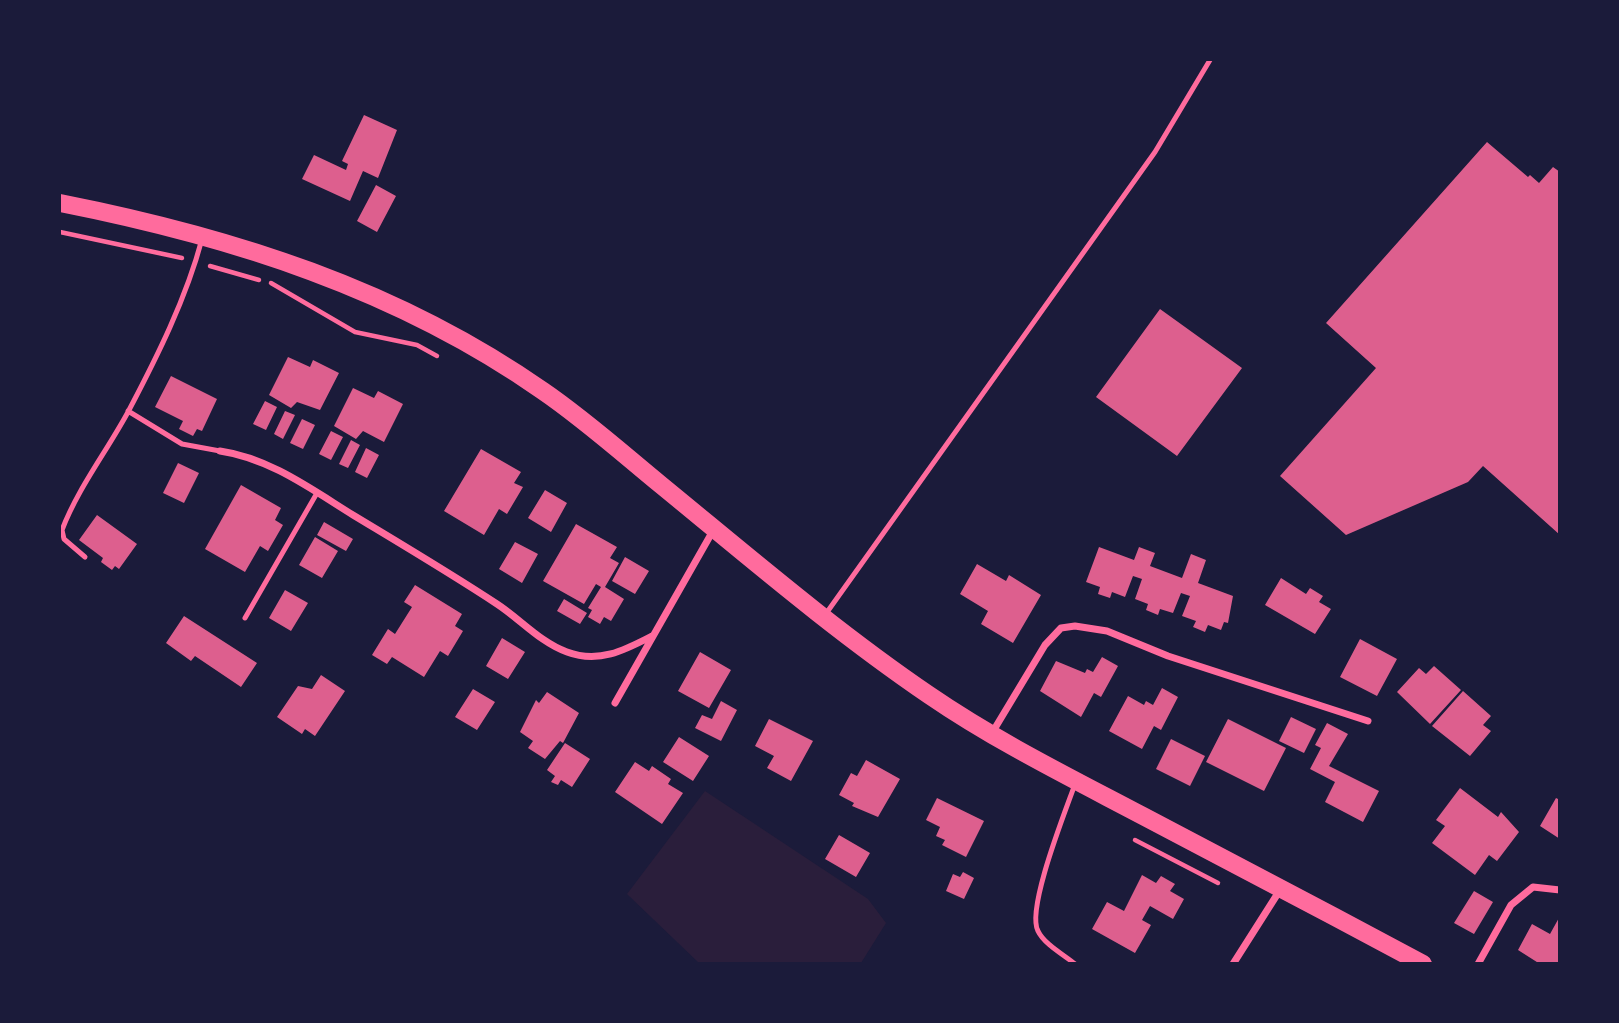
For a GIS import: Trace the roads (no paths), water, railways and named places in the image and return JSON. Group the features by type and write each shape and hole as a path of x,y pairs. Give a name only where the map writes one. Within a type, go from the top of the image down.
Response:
{"main road":[{"path":"60,203 203,236 333,278 402,307 458,336 567,408 823,618 933,698 1076,781 1423,964"}],"street":[{"path":"220,451 245,454 317,493 436,565 568,653 593,657 619,654 652,636"},
{"path":"615,703 714,529"},
{"path":"992,734 1045,645 1061,628 1075,626 1107,631 1168,656 1368,721"},
{"path":"1478,964 1510,905 1533,887 1559,890"},
{"path":"1233,964 1281,889"}],"lane":[{"path":"823,618 1155,152 1210,60"},
{"path":"85,557 64,539 62,530 128,411 196,262 203,236"},
{"path":"128,411 182,444 220,451"},
{"path":"245,618 317,493"},
{"path":"1075,964 1042,937 1037,930 1034,915 1058,830 1076,781"}]}
